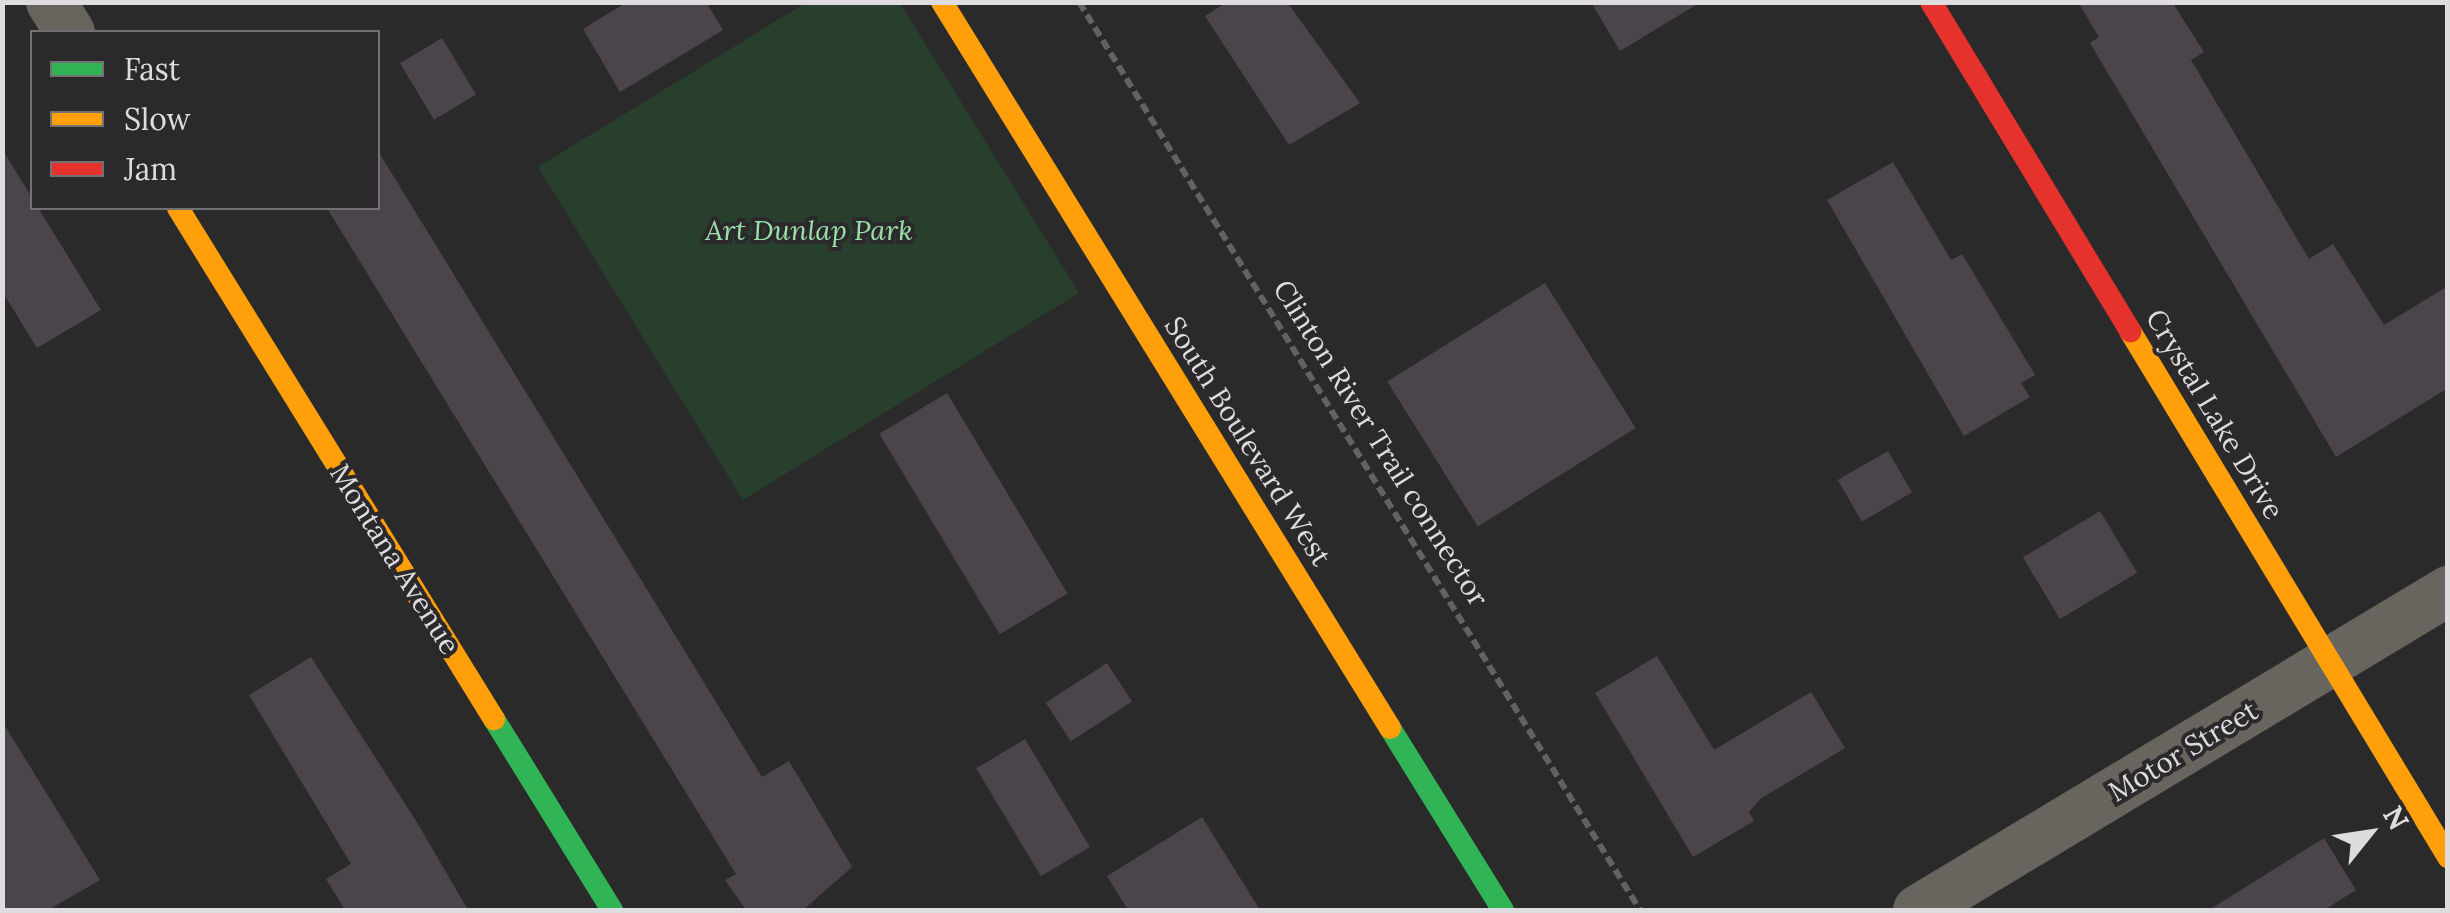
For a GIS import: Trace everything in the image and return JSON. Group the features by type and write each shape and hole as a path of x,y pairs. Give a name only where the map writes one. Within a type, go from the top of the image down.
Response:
{"street":[{"path":"52,2 69,30"},
{"name":"South Boulevard West","path":"942,2 1503,910"},
{"name":"Crystal Lake Drive","path":"1931,2 2448,857"},
{"name":"Montana Avenue","path":"179,210 612,910"},
{"name":"Motor Street","path":"1918,910 2448,591"}],"path":[{"name":"Clinton River Trail connector","path":"1079,2 1640,910"}],"green space":[{"name":"Art Dunlap Park","path":"807,2 900,3 1079,293 743,500 538,167"}],"building":[{"path":"627,2 706,2 723,30 620,92 583,29"},
{"path":"1227,2 1287,2 1360,103 1289,145 1205,16"},
{"path":"1591,2 1701,2 1620,51"},
{"path":"2078,2 2172,2 2204,52 2191,60 2309,259 2333,244 2384,325 2448,286 2448,388 2336,457 2090,43 2099,37"},
{"path":"442,38 476,95 434,120 400,63"},
{"path":"2,149 30,195 30,210 40,210 101,310 37,348 2,291"},
{"path":"380,154 762,777 789,761 852,867 803,910 746,910 725,880 736,874 328,210 380,210"},
{"path":"1893,162 1951,260 1962,254 2035,375 2021,383 2030,397 1964,436 1827,200"},
{"path":"1545,283 1636,428 1478,527 1387,382"},
{"path":"947,393 1068,594 1000,634 879,434"},
{"path":"1888,451 1912,493 1862,522 1838,480"},
{"path":"2100,511 2137,573 2060,619 2023,557"},
{"path":"1657,656 1714,750 1811,692 1845,748 1760,799 1749,812 1754,821 1693,857 1595,693"},
{"path":"311,657 468,910 345,910 326,879 351,864 249,695"},
{"path":"1107,663 1132,702 1071,741 1046,703"},
{"path":"2,721 100,880 48,910 2,910"},
{"path":"1025,739 1090,847 1041,876 976,768"},
{"path":"1202,817 1260,910 1128,910 1107,876"},
{"path":"2324,838 2356,890 2324,910 2209,910"}],"traffic: fast":[{"path":"494,719 612,910"},
{"path":"1390,728 1503,910"}],"traffic: slow":[{"path":"942,2 1390,728"},
{"path":"179,210 494,719"},
{"path":"2130,331 2448,857"}],"traffic: jam":[{"path":"1931,2 2130,331"}]}
